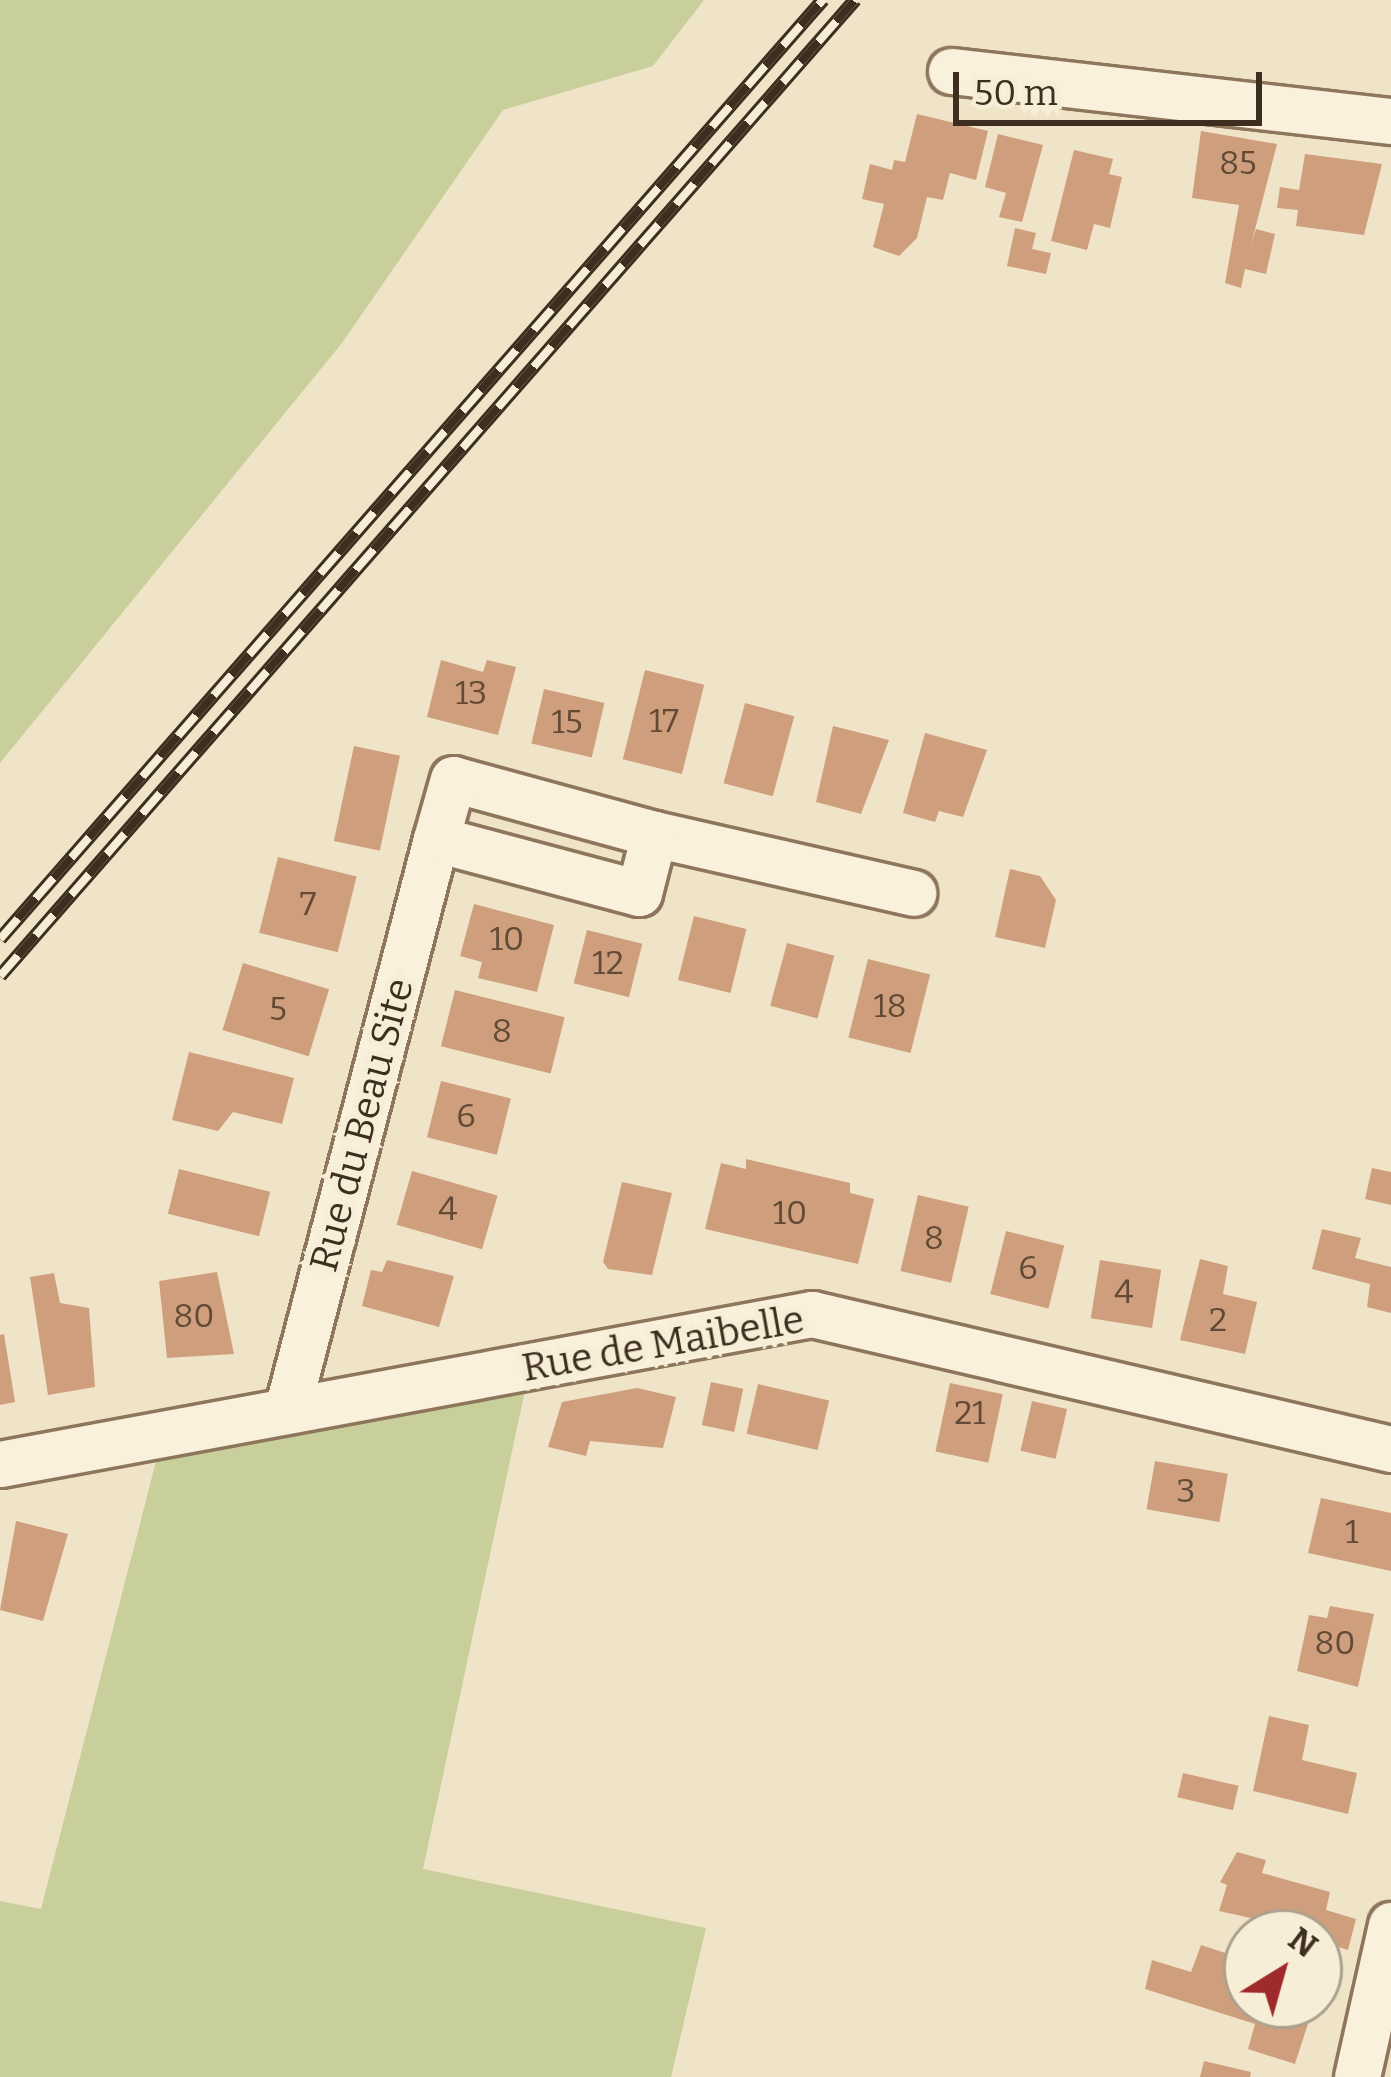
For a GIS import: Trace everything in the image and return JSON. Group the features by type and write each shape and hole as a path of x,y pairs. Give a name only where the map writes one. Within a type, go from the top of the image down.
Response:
{"street":[{"path":"952,71 1391,121"},
{"name":"Rue du Beau Site","path":"287,1410 453,779 654,834 913,893"},
{"path":"436,839 639,893 654,834"},
{"name":"Rue de Maibelle","path":"0,1464 812,1314 1391,1449"},
{"path":"1357,2077 1391,1925"}],"green space":[{"path":"0,0 704,0 653,66 503,110 342,343 0,763"},
{"path":"530,1367 423,1869 706,1928 671,2077 0,2077 0,1901 41,1909 163,1434"}],"building":[{"path":"917,114 988,131 976,180 950,173 943,200 927,197 917,238 899,256 873,247 884,204 862,199 870,164 892,170 894,160 905,162"},
{"path":"1201,131 1277,144 1251,245 1256,229 1275,234 1266,274 1245,269 1241,288 1225,283 1239,205 1192,198"},
{"path":"998,134 1043,145 1022,222 999,217 1006,193 985,187"},
{"path":"1074,150 1113,159 1109,174 1122,177 1110,228 1094,224 1087,250 1051,241"},
{"path":"1305,154 1382,164 1364,235 1296,226 1298,210 1277,208 1280,187 1299,190"},
{"path":"1015,228 1036,233 1032,249 1051,253 1046,274 1007,266"},
{"path":"441,660 483,672 487,660 516,667 498,735 427,717"},
{"path":"645,670 704,685 682,774 623,759"},
{"path":"544,689 604,703 592,758 531,744"},
{"path":"745,703 794,716 773,796 724,783"},
{"path":"833,726 889,740 861,814 816,802"},
{"path":"925,733 987,750 963,817 939,811 935,822 903,813"},
{"path":"354,746 400,756 380,851 334,841"},
{"path":"278,857 357,877 338,952 259,933"},
{"path":"1010,869 1040,876 1056,900 1045,948 995,937"},
{"path":"474,904 554,925 537,992 478,978 482,962 460,956"},
{"path":"694,916 746,929 730,993 678,980"},
{"path":"587,930 642,944 629,997 574,983"},
{"path":"787,943 834,956 818,1018 770,1006"},
{"path":"868,959 930,974 911,1053 848,1038"},
{"path":"243,963 329,989 309,1056 223,1030"},
{"path":"455,990 565,1017 551,1074 441,1046"},
{"path":"189,1052 294,1078 282,1124 233,1112 218,1131 172,1120"},
{"path":"441,1081 511,1098 497,1155 427,1137"},
{"path":"746,1159 850,1183 850,1193 874,1199 858,1264 705,1229 721,1163 746,1169"},
{"path":"1372,1168 1391,1172 1391,1205 1365,1199"},
{"path":"179,1169 270,1192 259,1236 168,1214"},
{"path":"412,1171 498,1196 482,1249 397,1225"},
{"path":"622,1182 672,1193 652,1275 608,1269 603,1262"},
{"path":"918,1195 969,1207 951,1283 900,1271"},
{"path":"1322,1229 1361,1238 1355,1258 1391,1267 1391,1313 1367,1307 1370,1284 1312,1269"},
{"path":"1006,1231 1064,1246 1048,1309 990,1294"},
{"path":"1200,1259 1228,1266 1223,1294 1257,1302 1245,1354 1180,1340"},
{"path":"387,1260 454,1276 439,1327 362,1306 371,1270 382,1272"},
{"path":"1100,1260 1161,1270 1152,1328 1091,1318"},
{"path":"217,1272 234,1354 167,1358 159,1281"},
{"path":"54,1273 60,1303 89,1308 95,1387 48,1395 30,1277"},
{"path":"4,1334 15,1402 0,1405 0,1335"},
{"path":"711,1382 743,1389 734,1432 702,1425"},
{"path":"950,1383 1003,1394 988,1463 935,1451"},
{"path":"758,1384 829,1400 818,1450 747,1434"},
{"path":"637,1388 676,1397 663,1448 590,1441 586,1456 548,1447 562,1402"},
{"path":"1032,1401 1067,1409 1056,1459 1021,1451"},
{"path":"1155,1461 1228,1474 1219,1522 1146,1509"},
{"path":"1321,1498 1391,1513 1391,1571 1308,1553"},
{"path":"16,1521 68,1534 43,1621 0,1610"},
{"path":"1330,1606 1374,1614 1358,1687 1297,1671 1309,1615 1327,1618"},
{"path":"1269,1716 1309,1725 1302,1760 1357,1773 1348,1814 1253,1791"},
{"path":"1183,1773 1239,1786 1233,1810 1177,1797"},
{"path":"1237,1852 1266,1860 1262,1873 1330,1892 1326,1909 1223,1912 1219,1911 1227,1885 1220,1882"},
{"path":"1343,1915 1356,1919 1348,1950 1343,1948"},
{"path":"1201,1945 1223,1952 1223,2014 1145,1989 1152,1960 1191,1972"},
{"path":"1254,2029 1306,2029 1295,2064 1248,2049"},
{"path":"1204,2061 1251,2072 1250,2077 1200,2077"}],"railway":[{"path":"0,939 823,0"},
{"path":"0,976 855,0"}]}
